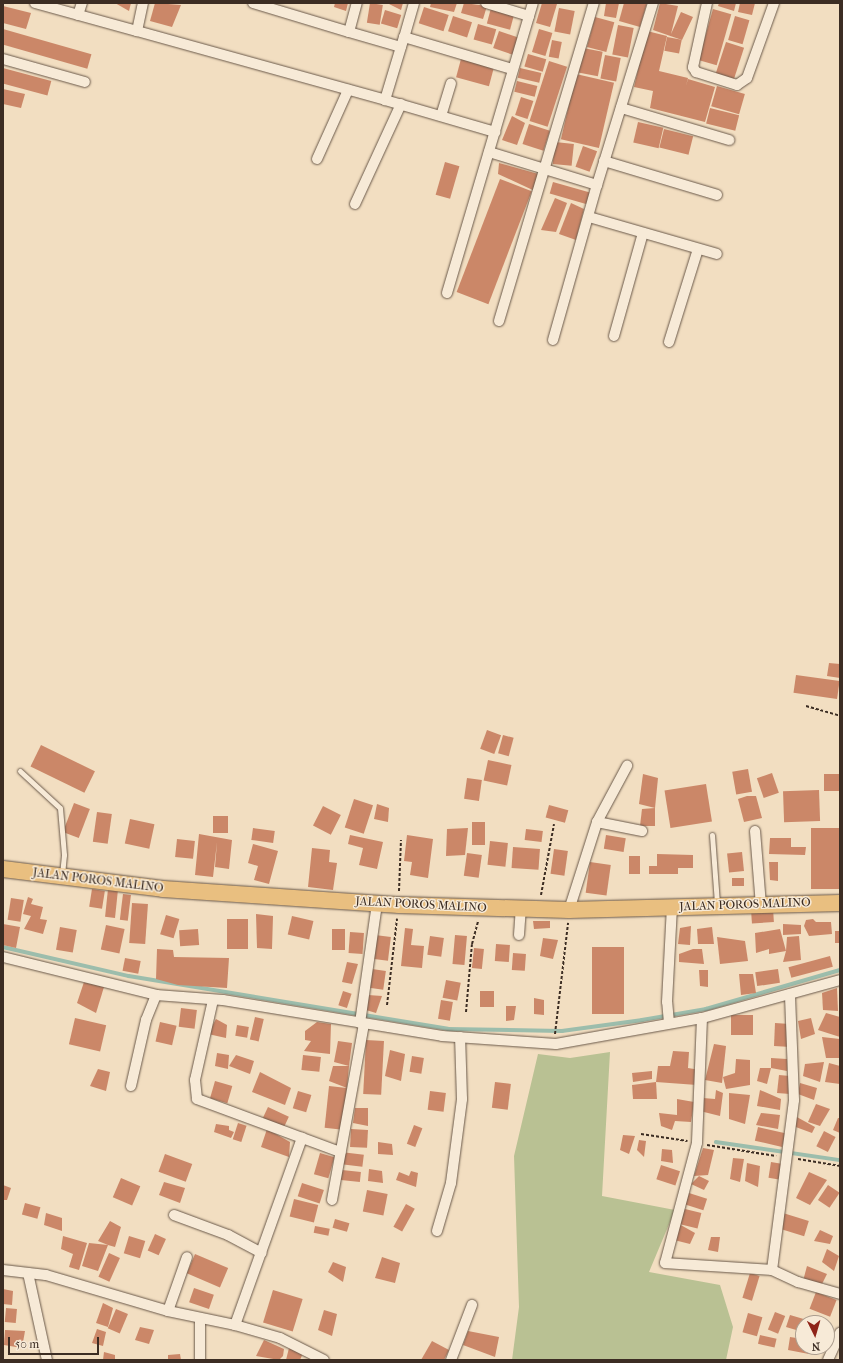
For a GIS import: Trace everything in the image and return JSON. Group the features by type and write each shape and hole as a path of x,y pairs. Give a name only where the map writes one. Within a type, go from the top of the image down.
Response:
{"main road":[{"name":"JALAN POROS MALINO","path":"3,869 170,890 399,905 569,910 840,903"}],"street":[{"path":"35,3 401,104 495,132"},
{"path":"78,15 82,3"},
{"path":"137,31 144,3"},
{"path":"253,3 349,32 403,42 512,69"},
{"path":"349,32 357,3"},
{"path":"385,100 414,3"},
{"path":"486,3 529,16"},
{"path":"447,293 495,132 512,69 533,3"},
{"path":"499,321 543,169 594,3"},
{"path":"553,340 604,161 653,3"},
{"path":"696,3 706,4 693,67 696,72 736,85 747,78 774,3"},
{"path":"3,59 85,82"},
{"path":"441,116 451,84"},
{"path":"317,159 348,90"},
{"path":"355,204 401,104"},
{"path":"621,108 729,140"},
{"path":"489,152 597,185"},
{"path":"604,161 717,196"},
{"path":"589,217 717,254"},
{"path":"614,336 643,233"},
{"path":"669,342 698,248"},
{"path":"569,910 597,822 627,766"},
{"path":"597,822 642,831"},
{"path":"755,831 762,905"},
{"path":"332,1200 362,1023 377,903"},
{"path":"669,1020 667,1002 672,907"},
{"path":"519,935 521,908"},
{"path":"3,957 156,995 213,1000 460,1037 556,1044 669,1020 702,1018 840,980"},
{"path":"772,1270 788,1158 796,1060 790,994"},
{"path":"131,1086 146,1020 156,995"},
{"path":"213,1000 195,1080 197,1099 340,1152"},
{"path":"702,1018 697,1143 665,1263 772,1270 798,1282 840,1294"},
{"path":"437,1231 451,1183 462,1099 460,1037"},
{"path":"235,1325 262,1254 302,1138"},
{"path":"174,1215 228,1235 262,1254"},
{"path":"168,1311 187,1257"},
{"path":"3,1270 28,1273 95,1287 168,1311 235,1325 280,1338 324,1360"},
{"path":"28,1273 47,1360"},
{"path":"451,1360 472,1305"},
{"path":"200,1318 200,1360"},
{"path":"828,1360 840,1333"}],"lane":[{"path":"20,771 60,808 64,855 62,876"},
{"path":"712,836 717,906"}],"path":[{"path":"806,706 840,716"},
{"path":"539,908 554,824"},
{"path":"387,1005 399,905 401,840"},
{"path":"466,1012 472,944 481,908"},
{"path":"555,1031 569,910"},
{"path":"642,1134 840,1166"}],"green space":[{"path":"610,1052 602,1196 675,1210 649,1272 720,1285 733,1327 726,1360 512,1360 519,1307 514,1156 538,1054 570,1058"}],"building":[{"path":"115,3 131,3 129,11"},
{"path":"155,3 181,5 172,27 150,21"},
{"path":"335,3 348,3 346,11 334,7"},
{"path":"370,3 383,5 380,25 367,23"},
{"path":"387,3 403,3 401,10"},
{"path":"431,3 457,3 454,12 430,7"},
{"path":"464,3 487,6 483,19 461,13"},
{"path":"542,3 557,4 550,27 536,23"},
{"path":"606,3 619,3 616,18 604,16"},
{"path":"624,3 647,3 640,27 619,21"},
{"path":"660,3 678,6 671,34 681,12 693,17 682,40 653,30"},
{"path":"719,3 736,3 734,11 718,6"},
{"path":"740,3 755,3 752,15 738,12"},
{"path":"3,6 31,13 26,29 3,23"},
{"path":"424,7 449,15 443,31 419,23"},
{"path":"491,8 514,14 510,30 487,23"},
{"path":"559,8 575,11 570,35 554,32"},
{"path":"713,9 731,14 717,65 698,60"},
{"path":"385,10 401,15 397,28 381,23"},
{"path":"453,16 472,22 467,37 448,31"},
{"path":"735,16 749,20 743,44 728,40"},
{"path":"595,17 614,22 606,52 587,47"},
{"path":"478,24 496,29 492,45 474,39"},
{"path":"618,25 634,28 628,58 612,54"},
{"path":"3,29 91,54 87,69 3,45"},
{"path":"539,29 552,33 545,56 532,52"},
{"path":"499,31 519,38 513,55 493,48"},
{"path":"647,31 667,36 659,71 688,78 686,86 688,79 715,87 705,122 650,108 653,91 634,87"},
{"path":"667,37 682,40 679,54 664,51"},
{"path":"552,40 562,42 559,59 549,57"},
{"path":"726,42 744,48 734,80 715,74"},
{"path":"583,48 603,52 598,76 578,73"},
{"path":"528,54 546,59 543,72 524,66"},
{"path":"605,55 621,58 616,82 600,79"},
{"path":"461,59 494,68 489,86 456,77"},
{"path":"549,61 567,67 548,127 530,121"},
{"path":"3,68 51,81 47,95 3,84"},
{"path":"520,68 541,73 539,83 518,78"},
{"path":"576,74 614,83 599,148 561,139"},
{"path":"517,81 537,86 535,97 514,92"},
{"path":"717,86 745,94 739,114 711,106"},
{"path":"3,89 25,94 21,108 3,104"},
{"path":"521,97 533,101 527,119 515,115"},
{"path":"710,108 739,115 735,131 706,124"},
{"path":"512,116 525,123 517,145 502,140"},
{"path":"638,122 663,128 659,148 633,142"},
{"path":"529,124 550,131 543,151 523,144"},
{"path":"664,129 693,136 689,155 659,147"},
{"path":"555,142 574,144 572,166 553,164"},
{"path":"583,146 597,151 590,172 575,167"},
{"path":"445,162 459,166 450,199 436,195"},
{"path":"499,163 542,175 537,192 498,174"},
{"path":"500,179 532,191 488,304 457,292"},
{"path":"553,182 594,194 591,205 550,194"},
{"path":"555,198 567,203 556,232 541,230"},
{"path":"571,203 584,209 576,240 559,234"},
{"path":"829,663 840,664 840,678 827,676"},
{"path":"796,675 840,681 837,699 793,693"},
{"path":"487,730 501,735 494,754 480,749"},
{"path":"503,735 514,738 509,756 498,753"},
{"path":"41,745 95,771 84,793 30,767"},
{"path":"488,760 511,765 507,786 484,781"},
{"path":"748,769 752,792 736,794 732,772"},
{"path":"772,773 779,793 764,798 757,778"},
{"path":"643,774 658,778 655,808 639,804"},
{"path":"824,774 840,774 840,791 824,791"},
{"path":"467,778 482,780 479,801 464,799"},
{"path":"706,784 712,822 670,828 665,791"},
{"path":"819,790 820,821 784,822 783,791"},
{"path":"747,796 756,796 762,818 744,822 738,799"},
{"path":"354,799 373,805 364,834 345,828"},
{"path":"74,803 90,809 79,838 63,832"},
{"path":"377,804 389,808 388,822 374,819"},
{"path":"549,805 568,810 565,823 546,818"},
{"path":"323,806 341,815 331,835 313,826"},
{"path":"655,808 655,826 640,826 642,809"},
{"path":"97,812 112,814 108,844 93,842"},
{"path":"213,816 228,816 228,833 213,833"},
{"path":"130,819 154,824 149,849 125,843"},
{"path":"472,822 485,822 485,845 472,845"},
{"path":"253,828 275,831 273,843 251,840"},
{"path":"468,828 465,855 446,856 447,829"},
{"path":"811,828 840,828 840,889 811,889"},
{"path":"526,829 543,831 542,842 525,840"},
{"path":"199,834 232,840 229,869 215,867 217,842 213,877 195,875"},
{"path":"350,835 383,842 377,869 359,865 363,848 348,844"},
{"path":"407,835 433,839 428,878 410,875 412,862 404,861"},
{"path":"606,835 626,838 624,852 604,849"},
{"path":"770,838 791,838 791,847 806,847 805,855 769,854"},
{"path":"177,839 195,841 193,859 175,857"},
{"path":"490,841 508,843 505,867 487,865"},
{"path":"253,844 278,851 269,884 254,880 258,866 248,863"},
{"path":"513,847 540,849 538,870 512,868"},
{"path":"312,848 330,850 329,862 337,863 333,890 308,887"},
{"path":"554,849 568,851 564,876 551,874"},
{"path":"742,852 744,871 729,872 727,854"},
{"path":"467,853 482,855 479,878 464,876"},
{"path":"657,854 693,855 693,868 678,868 678,874 649,874 649,866 657,866"},
{"path":"629,856 640,856 640,874 629,874"},
{"path":"590,862 611,865 606,896 586,893"},
{"path":"769,862 778,862 778,881 770,880"},
{"path":"732,878 744,878 744,886 732,886"},
{"path":"92,889 105,891 102,909 89,907"},
{"path":"108,889 118,890 115,918 105,917"},
{"path":"123,894 131,895 128,921 120,920"},
{"path":"28,897 33,899 31,904 43,907 40,919 47,920 43,934 24,929 31,916 23,914"},
{"path":"11,898 24,900 20,922 8,920"},
{"path":"132,903 148,904 145,944 129,943"},
{"path":"773,909 774,922 752,924 751,911"},
{"path":"256,914 273,916 272,949 257,948"},
{"path":"166,915 179,919 174,938 160,934"},
{"path":"292,916 313,921 309,939 288,935"},
{"path":"227,919 248,919 248,949 227,949"},
{"path":"813,919 816,922 831,922 832,934 809,936 804,926 806,920"},
{"path":"533,921 550,921 550,928 534,929"},
{"path":"3,924 20,927 16,948 3,945"},
{"path":"783,924 801,925 801,934 783,935"},
{"path":"106,925 125,929 119,953 101,949"},
{"path":"691,926 690,945 678,944 680,928"},
{"path":"60,927 77,930 73,953 56,950"},
{"path":"712,927 714,944 698,944 697,929"},
{"path":"405,928 413,929 411,945 424,946 422,968 401,966"},
{"path":"198,929 199,945 180,946 179,930"},
{"path":"332,929 345,929 345,950 332,950"},
{"path":"780,929 786,951 769,954 769,949 756,953 755,933"},
{"path":"835,931 840,931 840,943 835,943"},
{"path":"350,932 364,933 363,954 349,953"},
{"path":"375,935 391,937 388,961 372,959"},
{"path":"455,935 467,936 464,965 452,964"},
{"path":"430,936 444,938 441,957 427,955"},
{"path":"799,936 801,960 783,962 786,951 787,937"},
{"path":"717,937 745,941 748,961 720,964"},
{"path":"543,938 558,940 553,959 540,956"},
{"path":"496,944 510,945 509,962 495,961"},
{"path":"592,947 624,947 624,1014 592,1014"},
{"path":"474,948 484,949 482,969 472,968"},
{"path":"157,949 173,950 174,957 229,958 227,988 178,985 156,979"},
{"path":"693,949 702,949 704,964 679,962 679,954"},
{"path":"513,953 526,954 525,971 512,970"},
{"path":"830,956 833,967 791,978 788,967"},
{"path":"125,958 141,961 138,974 123,971"},
{"path":"347,962 358,964 352,984 342,982"},
{"path":"372,969 386,971 383,990 369,988"},
{"path":"778,969 780,983 757,986 755,972"},
{"path":"699,970 708,970 708,987 700,986"},
{"path":"739,974 753,974 756,993 741,995"},
{"path":"446,980 461,983 457,1001 443,998"},
{"path":"84,982 104,987 96,1013 77,1003"},
{"path":"837,988 838,1011 823,1010 822,993"},
{"path":"343,991 352,994 347,1008 338,1005"},
{"path":"480,991 494,991 494,1007 480,1007"},
{"path":"368,995 382,996 376,1013 366,1010"},
{"path":"534,998 544,1000 544,1015 534,1014"},
{"path":"441,1000 453,1002 450,1021 438,1019"},
{"path":"506,1006 516,1006 514,1020 506,1021"},
{"path":"181,1008 197,1010 195,1029 179,1027"},
{"path":"826,1013 840,1017 840,1037 818,1030"},
{"path":"731,1015 753,1015 753,1035 731,1035"},
{"path":"255,1017 264,1019 259,1041 250,1039"},
{"path":"75,1018 106,1025 100,1052 69,1044"},
{"path":"811,1018 815,1034 801,1039 798,1021"},
{"path":"216,1019 227,1025 226,1038 208,1034"},
{"path":"160,1022 177,1026 172,1045 156,1041"},
{"path":"317,1022 331,1024 330,1054 304,1051 311,1041 305,1040 305,1031"},
{"path":"775,1023 790,1024 791,1047 774,1046"},
{"path":"237,1025 249,1027 247,1038 235,1036"},
{"path":"822,1037 840,1039 840,1058 826,1058"},
{"path":"366,1040 384,1041 381,1095 363,1094"},
{"path":"338,1041 352,1043 349,1066 334,1062"},
{"path":"714,1044 726,1046 722,1083 705,1080"},
{"path":"390,1050 405,1054 401,1081 385,1076"},
{"path":"673,1051 689,1052 688,1068 700,1070 697,1085 656,1082 658,1066 670,1066"},
{"path":"217,1053 229,1055 228,1069 215,1066"},
{"path":"236,1055 254,1061 250,1074 229,1066"},
{"path":"303,1055 321,1057 319,1072 301,1070"},
{"path":"412,1056 424,1058 421,1074 409,1072"},
{"path":"771,1058 787,1059 787,1071 771,1068"},
{"path":"736,1059 750,1060 750,1085 726,1089 723,1077 735,1073"},
{"path":"824,1062 820,1082 803,1076 805,1064"},
{"path":"829,1063 840,1066 840,1084 825,1082"},
{"path":"333,1066 349,1066 347,1088 329,1081"},
{"path":"760,1068 771,1068 767,1084 757,1081"},
{"path":"98,1069 110,1072 106,1091 90,1086"},
{"path":"652,1071 652,1079 633,1082 632,1073"},
{"path":"260,1072 291,1088 285,1105 252,1092"},
{"path":"779,1075 790,1076 790,1094 777,1093"},
{"path":"215,1081 232,1086 227,1103 210,1098"},
{"path":"495,1082 511,1084 508,1110 492,1108"},
{"path":"656,1082 657,1099 633,1099 632,1085"},
{"path":"800,1083 817,1088 814,1100 798,1094"},
{"path":"329,1086 347,1088 343,1130 325,1128"},
{"path":"716,1090 723,1093 720,1116 700,1111 703,1098 715,1099"},
{"path":"760,1090 781,1099 780,1110 757,1106"},
{"path":"298,1091 311,1095 306,1112 293,1108"},
{"path":"430,1091 446,1093 444,1112 428,1110"},
{"path":"729,1093 750,1095 745,1124 729,1119"},
{"path":"677,1099 694,1102 691,1122 675,1121 672,1130 661,1126 659,1113 677,1115"},
{"path":"816,1104 830,1109 820,1126 808,1122"},
{"path":"268,1107 289,1117 283,1130 262,1121"},
{"path":"355,1108 368,1108 368,1126 353,1123"},
{"path":"761,1113 780,1115 778,1129 756,1125"},
{"path":"795,1116 815,1127 812,1133 793,1126"},
{"path":"838,1118 840,1118 840,1133 833,1130"},
{"path":"238,1123 247,1126 241,1142 233,1139"},
{"path":"216,1124 229,1126 229,1130 234,1132 231,1138 214,1132"},
{"path":"414,1125 422,1128 415,1147 407,1144"},
{"path":"758,1127 785,1133 782,1147 755,1141"},
{"path":"267,1129 290,1142 289,1157 261,1147"},
{"path":"351,1129 368,1130 367,1148 350,1147"},
{"path":"824,1131 836,1137 828,1152 816,1146"},
{"path":"623,1135 635,1136 629,1154 620,1150"},
{"path":"639,1140 646,1141 644,1157 637,1150"},
{"path":"378,1142 392,1144 393,1155 378,1154"},
{"path":"703,1148 714,1150 708,1175 694,1176"},
{"path":"662,1149 672,1150 673,1163 661,1161"},
{"path":"341,1152 364,1155 362,1167 340,1164"},
{"path":"320,1153 334,1157 328,1178 314,1174"},
{"path":"165,1154 192,1164 186,1182 159,1172"},
{"path":"733,1158 744,1159 740,1182 730,1179"},
{"path":"771,1162 783,1164 780,1180 768,1178"},
{"path":"747,1163 760,1166 758,1187 745,1181"},
{"path":"661,1165 680,1171 675,1185 656,1179"},
{"path":"369,1169 382,1171 383,1183 368,1181"},
{"path":"342,1170 361,1172 360,1182 341,1180"},
{"path":"411,1171 418,1173 416,1187 396,1180 399,1172 409,1176"},
{"path":"809,1172 827,1180 810,1205 796,1198"},
{"path":"699,1176 709,1181 704,1190 691,1184"},
{"path":"121,1178 140,1186 132,1206 113,1197"},
{"path":"164,1182 185,1188 180,1203 159,1195"},
{"path":"302,1183 324,1190 320,1203 298,1196"},
{"path":"3,1185 11,1188 7,1200 3,1200"},
{"path":"828,1185 840,1193 830,1208 818,1200"},
{"path":"367,1190 388,1194 383,1216 363,1212"},
{"path":"689,1193 707,1199 703,1210 685,1204"},
{"path":"294,1199 318,1205 314,1223 290,1216"},
{"path":"25,1203 40,1207 37,1219 22,1215"},
{"path":"406,1204 415,1209 402,1232 393,1227"},
{"path":"681,1208 701,1213 698,1229 677,1224"},
{"path":"46,1213 62,1218 62,1231 44,1225"},
{"path":"783,1213 809,1221 804,1236 778,1228"},
{"path":"335,1219 349,1223 347,1232 333,1228"},
{"path":"110,1221 121,1227 115,1247 98,1241"},
{"path":"679,1224 695,1233 690,1244 674,1240"},
{"path":"315,1226 330,1229 328,1236 314,1233"},
{"path":"820,1230 833,1236 830,1244 814,1241"},
{"path":"155,1234 166,1239 159,1255 148,1250"},
{"path":"63,1236 87,1243 79,1270 69,1267 73,1254 61,1249"},
{"path":"129,1236 145,1241 140,1258 124,1253"},
{"path":"711,1237 720,1237 718,1252 708,1250"},
{"path":"89,1243 108,1245 98,1271 82,1266"},
{"path":"827,1249 839,1256 834,1271 822,1262"},
{"path":"109,1253 120,1258 109,1282 98,1277"},
{"path":"195,1254 228,1268 220,1287 187,1273"},
{"path":"382,1257 400,1263 395,1283 375,1278"},
{"path":"333,1262 346,1267 343,1282 328,1272"},
{"path":"807,1266 827,1274 820,1288 803,1281"},
{"path":"750,1273 760,1276 752,1301 742,1298"},
{"path":"194,1288 214,1295 209,1309 189,1302"},
{"path":"3,1289 13,1291 12,1305 3,1304"},
{"path":"273,1290 303,1299 293,1332 263,1323"},
{"path":"816,1292 837,1300 831,1315 826,1315 810,1309"},
{"path":"103,1303 113,1308 108,1327 96,1323"},
{"path":"6,1308 17,1309 16,1323 5,1322"},
{"path":"116,1309 128,1314 120,1333 108,1328"},
{"path":"324,1310 337,1314 332,1336 318,1330"},
{"path":"775,1312 785,1316 778,1334 768,1330"},
{"path":"748,1313 762,1317 757,1336 742,1332"},
{"path":"790,1315 795,1316 795,1330 786,1327"},
{"path":"140,1327 154,1330 149,1344 135,1340"},
{"path":"97,1329 106,1332 103,1346 92,1343"},
{"path":"5,1330 25,1331 22,1348 4,1345"},
{"path":"468,1331 499,1337 495,1357 463,1345"},
{"path":"760,1335 777,1339 775,1348 758,1344"},
{"path":"790,1337 795,1338 795,1351 788,1350"},
{"path":"264,1340 284,1349 283,1356 279,1360 256,1356"},
{"path":"432,1341 449,1350 444,1360 421,1360"},
{"path":"289,1348 303,1353 300,1360 286,1360"},
{"path":"104,1352 115,1355 115,1360 103,1360"},
{"path":"180,1354 181,1360 168,1360 168,1355"}],"waterway":[{"path":"3,947 129,976 448,1029 562,1031 642,1020 706,1009 840,970"},
{"path":"716,1142 840,1160"}]}
